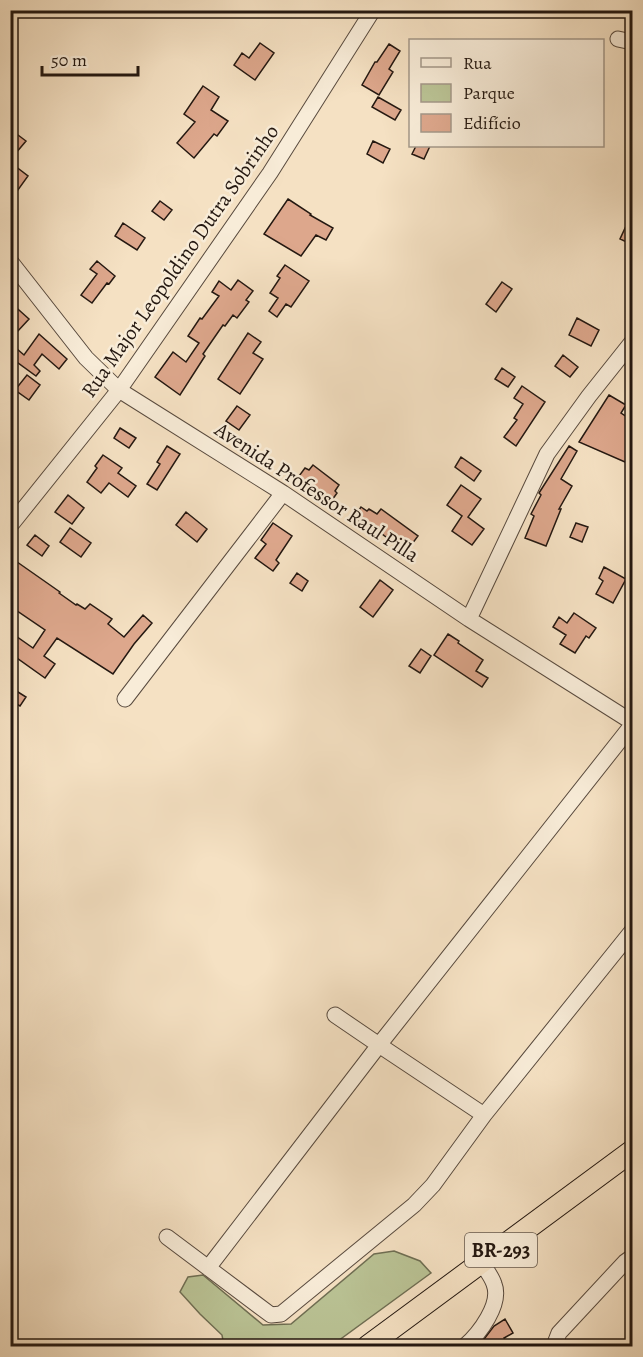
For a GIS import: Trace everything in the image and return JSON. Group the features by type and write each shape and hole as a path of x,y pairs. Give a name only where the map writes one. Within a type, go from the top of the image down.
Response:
{"highway":[{"name":"BR-293","path":"368,1347 633,1152"}],"street":[{"name":"Rua Major Leopoldino Dutra Sobrinho","path":"10,526 118,390 270,173 373,10"},
{"name":"Avenida Professor Raul Pilla","path":"10,261 86,358 118,390 283,493 469,619 633,724"},
{"path":"469,619 547,454 589,396 633,342"},
{"path":"125,699 283,493"},
{"path":"208,1268 379,1045 633,724"},
{"path":"167,1237 271,1315 281,1314 414,1205 433,1185 484,1115 633,931"},
{"path":"335,1015 484,1115"},
{"path":"554,1347 559,1334 625,1262 633,1257"},
{"path":"465,1347 489,1316 496,1298 495,1286 482,1263"}],"green space":[{"path":"394,1251 420,1261 431,1273 331,1346 224,1346 222,1335 180,1292 188,1277 203,1275 263,1325 291,1324 374,1254"}],"building":[{"path":"260,43 274,53 255,80 234,65 242,53 249,58"},
{"path":"389,44 400,51 389,69 393,72 379,95 362,85"},
{"path":"203,86 219,97 211,110 228,121 217,136 214,134 194,158 177,143 195,122 184,114"},
{"path":"378,97 401,110 395,120 372,107"},
{"path":"10,129 26,141 10,160"},
{"path":"373,141 390,149 383,163 367,154"},
{"path":"416,147 430,147 424,159 412,154"},
{"path":"15,166 28,176 10,201 10,172"},
{"path":"288,199 333,228 326,240 316,235 301,256 264,234"},
{"path":"160,201 172,210 164,220 152,211"},
{"path":"633,211 633,245 620,239"},
{"path":"123,223 145,238 137,250 115,236"},
{"path":"97,261 115,276 92,303 81,295 97,274 90,269"},
{"path":"285,265 309,281 291,307 286,304 277,317 269,311 278,298 270,293 280,278 277,276"},
{"path":"238,280 253,291 246,300 249,302 237,318 233,315 225,326 223,325 203,354 205,356 180,395 155,377 173,352 186,362 199,343 188,336 219,296 212,292 219,281 231,290"},
{"path":"502,282 512,289 496,312 486,304"},
{"path":"10,302 29,319 17,332 10,326"},
{"path":"577,318 599,330 591,346 569,335"},
{"path":"248,333 261,342 253,353 263,359 240,394 218,379"},
{"path":"39,334 67,359 59,369 42,354 34,365 40,371 36,376 10,357 10,343 24,355"},
{"path":"563,355 578,367 570,377 555,366"},
{"path":"502,368 515,377 508,387 495,379"},
{"path":"27,375 40,385 29,400 15,390"},
{"path":"522,386 545,402 516,446 504,437 517,420 514,418 523,404 514,398"},
{"path":"609,395 626,405 621,413 633,421 633,446 625,462 579,442"},
{"path":"237,406 250,415 239,430 226,421"},
{"path":"120,428 136,438 129,448 114,438"},
{"path":"167,446 180,454 157,490 147,484 160,464 157,462"},
{"path":"569,446 577,451 561,479 572,486 559,509 561,509 546,546 525,538 534,516 531,514 541,495 539,493"},
{"path":"103,455 122,468 118,473 136,486 128,497 109,483 101,493 87,482"},
{"path":"461,457 481,471 474,481 455,467"},
{"path":"313,465 339,485 330,503 318,495 320,492 299,476 305,468 309,470"},
{"path":"461,485 481,499 468,517 484,529 472,545 452,531 462,516 447,505"},
{"path":"68,495 84,508 72,524 55,512"},
{"path":"361,507 377,514 381,509 418,536 406,552 370,525 367,528 358,522 360,520 355,516"},
{"path":"186,512 207,529 197,542 176,525"},
{"path":"273,523 292,536 276,560 279,563 273,571 255,558 266,544 261,540"},
{"path":"576,523 588,527 582,542 570,537"},
{"path":"70,528 91,543 81,557 60,542"},
{"path":"35,535 49,546 42,556 27,545"},
{"path":"10,557 76,605 85,609 90,604 112,619 108,624 124,637 143,615 152,623 113,674 57,638 44,656 55,664 45,678 10,653 10,632 33,648 45,630 10,606"},
{"path":"604,567 626,579 613,603 596,594 603,581 599,578"},
{"path":"297,573 308,581 302,591 290,583"},
{"path":"380,580 393,590 373,617 360,607"},
{"path":"574,613 596,628 589,638 586,636 575,653 560,644 566,635 553,627 559,617 567,623"},
{"path":"448,634 483,660 476,671 488,678 482,687 434,655"},
{"path":"421,649 431,656 420,673 409,666"},
{"path":"10,687 26,697 20,706 10,700"},
{"path":"505,1319 513,1333 504,1338 507,1342 499,1347 478,1347 494,1326"}]}
